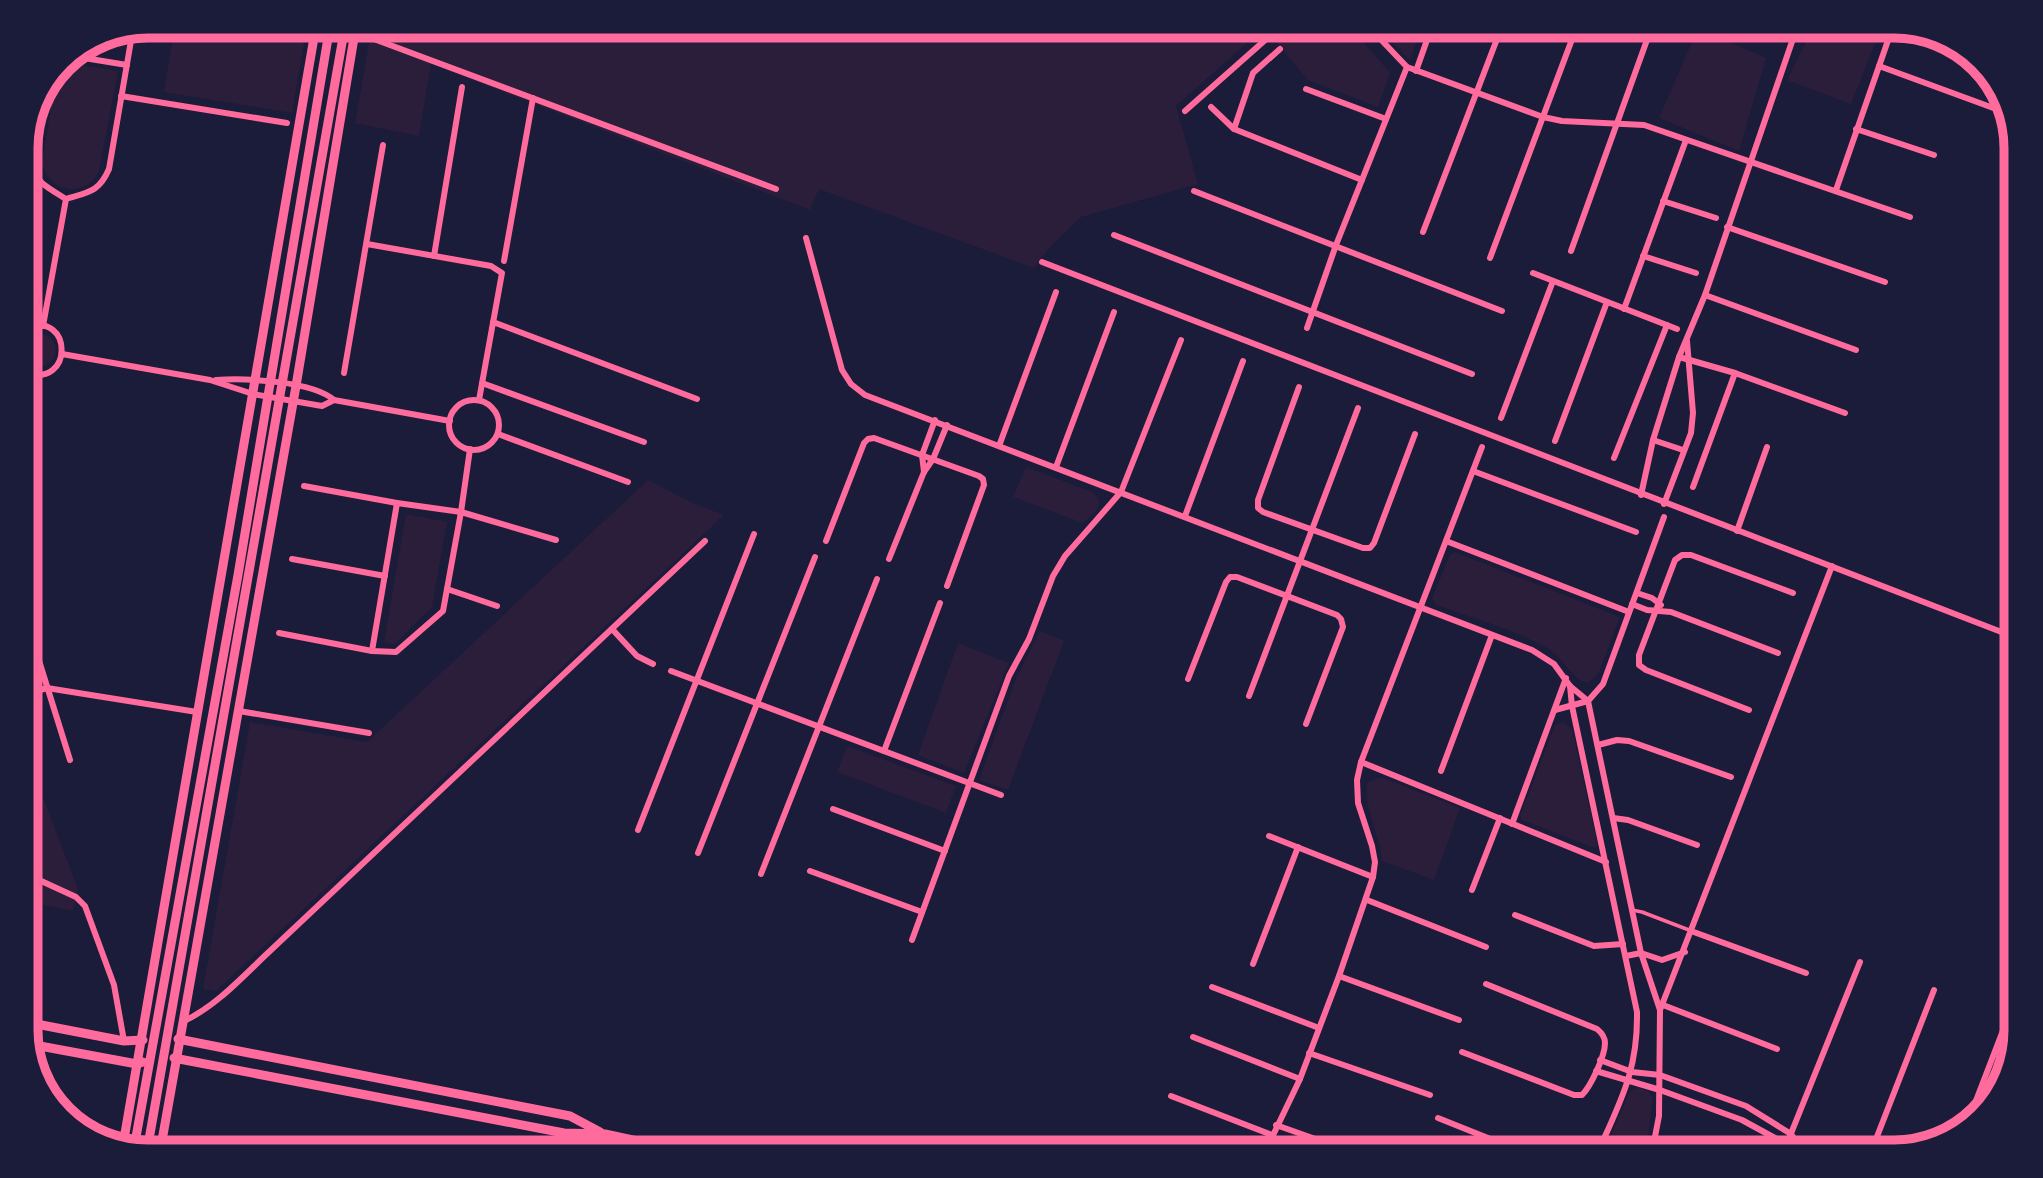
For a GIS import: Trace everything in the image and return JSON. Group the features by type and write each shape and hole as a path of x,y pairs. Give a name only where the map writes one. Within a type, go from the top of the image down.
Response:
{"main road":[{"path":"124,1137 314,38"},
{"path":"136,1139 238,575 328,38"},
{"path":"149,1140 283,384 341,38"},
{"path":"162,1140 296,386 354,38"},
{"path":"282,230 321,236"},
{"path":"222,572 262,579"},
{"path":"177,824 218,831"},
{"path":"39,1025 124,1041 154,1037 181,1039 570,1116 605,1134"},
{"path":"40,1046 137,1064 178,1058 564,1133 605,1134 633,1140"}],"street":[{"path":"379,38 776,190"},
{"path":"1185,111 1267,38"},
{"path":"1379,38 1407,67 1543,117 1562,121 1644,125 1910,217"},
{"path":"1416,71 1428,38"},
{"path":"1423,232 1498,38"},
{"path":"1490,258 1573,38"},
{"path":"1570,251 1648,38"},
{"path":"1641,495 1653,440 1679,357 1706,295 1793,38"},
{"path":"1836,190 1889,38"},
{"path":"39,180 66,199 93,191 103,182 109,169 131,40"},
{"path":"1234,129 1253,73 1280,49"},
{"path":"87,58 127,65"},
{"path":"1879,66 1997,109"},
{"path":"1307,328 1336,246 1407,67"},
{"path":"433,256 462,87"},
{"path":"1306,89 1386,119"},
{"path":"121,96 287,124"},
{"path":"504,261 533,98"},
{"path":"1211,107 1234,129 1362,180"},
{"path":"1856,129 1934,155"},
{"path":"1624,309 1686,140"},
{"path":"344,373 383,145"},
{"path":"1194,191 1502,311"},
{"path":"43,326 66,199"},
{"path":"1663,201 1716,218"},
{"path":"1727,227 1885,282"},
{"path":"1114,235 1472,374"},
{"path":"806,238 842,370 851,384 864,395 1532,650 1554,664 1570,686 1637,1012 1638,1038 1632,1072 1603,1140"},
{"path":"367,244 491,266 502,273 479,400"},
{"path":"1643,256 1696,273"},
{"path":"1042,262 2004,633"},
{"path":"1533,273 1677,329"},
{"path":"1501,418 1553,281"},
{"path":"999,446 1056,292"},
{"path":"1706,295 1856,350"},
{"path":"1555,441 1607,302"},
{"path":"1055,467 1114,312"},
{"path":"493,322 697,399"},
{"path":"1614,458 1667,325"},
{"path":"39,326 57,334 62,344 62,354 52,370 39,373"},
{"path":"912,940 1009,676 1029,639 1053,576 1065,556 1121,492 1181,340"},
{"path":"1664,504 1691,433 1693,413 1687,341"},
{"path":"62,354 210,380 268,397 322,406 334,400"},
{"path":"1679,357 1735,373 1845,413"},
{"path":"1185,516 1243,360"},
{"path":"1693,487 1735,373"},
{"path":"210,380 256,379 325,391 334,400 450,421"},
{"path":"482,383 644,442"},
{"path":"1299,387 1258,500 1258,508 1312,530 1370,548 1415,433"},
{"path":"479,400 492,407 496,413 499,419 498,434 491,443 481,449 470,449 458,444 451,433 450,421 455,409 466,401 479,400"},
{"path":"1249,696 1358,408"},
{"path":"924,472 922,455 935,421"},
{"path":"889,559 924,472 933,459 947,425"},
{"path":"498,434 628,482"},
{"path":"826,541 864,443 868,439 874,438 979,476 984,485 947,586"},
{"path":"1653,440 1683,450"},
{"path":"1270,1140 1300,1079 1367,900 1373,877 1375,862 1372,846 1358,803 1357,780 1361,762 1482,447"},
{"path":"1737,531 1767,447"},
{"path":"279,633 372,651 396,652 443,611 470,449"},
{"path":"1473,471 1636,533"},
{"path":"304,486 461,512 556,540"},
{"path":"372,651 397,503"},
{"path":"1555,710 1588,701 1603,684 1664,517"},
{"path":"638,830 754,534"},
{"path":"184,1021 201,1011 252,967 705,541"},
{"path":"1446,541 1631,608 1671,612 1778,653"},
{"path":"1749,710 1646,670 1640,665 1639,655 1675,560 1682,555 1691,555 1793,593"},
{"path":"698,853 815,557"},
{"path":"292,559 385,576"},
{"path":"1661,1008 1685,952 1832,566"},
{"path":"1188,679 1230,577 1337,615 1342,619 1343,627 1306,724"},
{"path":"761,874 877,579"},
{"path":"447,589 497,606"},
{"path":"1637,593 1660,603 1671,612"},
{"path":"884,751 940,603"},
{"path":"612,629 637,656 653,664"},
{"path":"1441,771 1492,635"},
{"path":"39,662 70,760"},
{"path":"671,671 1001,795"},
{"path":"1512,824 1566,678"},
{"path":"1570,686 1588,701 1641,953 1661,1008 1659,1116 1654,1140"},
{"path":"39,690 47,688 197,712"},
{"path":"239,711 369,733"},
{"path":"1598,745 1616,740 1629,741 1731,777"},
{"path":"1361,762 1606,862"},
{"path":"833,809 945,851"},
{"path":"1472,890 1500,818"},
{"path":"1613,818 1628,820 1697,845"},
{"path":"1269,836 1373,877"},
{"path":"1253,964 1298,847"},
{"path":"810,871 922,912"},
{"path":"39,880 76,897 85,906 114,985 124,1041"},
{"path":"1367,900 1486,947"},
{"path":"1515,915 1594,946 1623,944"},
{"path":"1691,931 1806,973"},
{"path":"1626,956 1641,953 1662,960 1685,952"},
{"path":"1788,1140 1860,962"},
{"path":"1339,976 1459,1020"},
{"path":"1462,1052 1574,1095 1582,1095 1589,1089 1600,1060 1605,1044 1604,1035 1597,1029 1486,984"},
{"path":"1212,987 1319,1028"},
{"path":"1876,1140 1934,990"},
{"path":"1661,1008 1777,1049"},
{"path":"1975,1104 2004,1028"},
{"path":"1193,1037 1300,1079"},
{"path":"1309,1053 1430,1095"},
{"path":"1600,1060 1632,1072 1660,1076 1746,1106 1791,1134 1795,1140"},
{"path":"1596,1071 1660,1090 1742,1120 1779,1140"},
{"path":"1171,1096 1272,1135"},
{"path":"1438,1118 1492,1140"},
{"path":"1276,1125 1318,1140"}],"lane":[{"path":"1632,910 1691,931"}],"shaded area":[{"path":"173,38 305,38 292,113 164,92"},
{"path":"370,38 1252,38 1176,106 1198,184 1081,217 1049,248 1034,268 819,189 810,210 431,64 419,136 355,123"},
{"path":"1283,38 1359,38 1390,73 1378,107 1308,80 1277,43"},
{"path":"1388,38 1418,38 1410,60"},
{"path":"1694,38 1721,38 1766,58 1739,151 1659,118"},
{"path":"1808,38 1877,38 1851,104 1787,80"},
{"path":"78,65 118,71 99,171 93,180 77,189 59,186 46,173 42,163 53,96 61,82"},
{"path":"39,334 51,339 56,350 51,361 39,366"},
{"path":"1026,467 1092,492 1099,500 1097,508 1083,523 1013,497"},
{"path":"648,480 724,515 216,991 203,989 250,722 367,742"},
{"path":"406,514 447,522 432,607 394,644 384,642"},
{"path":"1455,552 1620,617 1598,675 1587,683 1576,676 1553,652 1534,641 1436,605 1432,598 1450,555"},
{"path":"1040,631 1064,641 1008,790 979,780 1015,681"},
{"path":"958,643 1009,663 964,773 918,755"},
{"path":"1563,722 1572,729 1598,846 1595,848 1522,820 1520,816 1555,725"},
{"path":"847,746 956,786 946,813 837,772"},
{"path":"1381,777 1460,808 1434,880 1382,861 1367,798 1368,782"},
{"path":"39,787 78,889 73,911 39,904"},
{"path":"1633,1089 1648,1091 1653,1099 1648,1140 1609,1140 1629,1093"}]}
